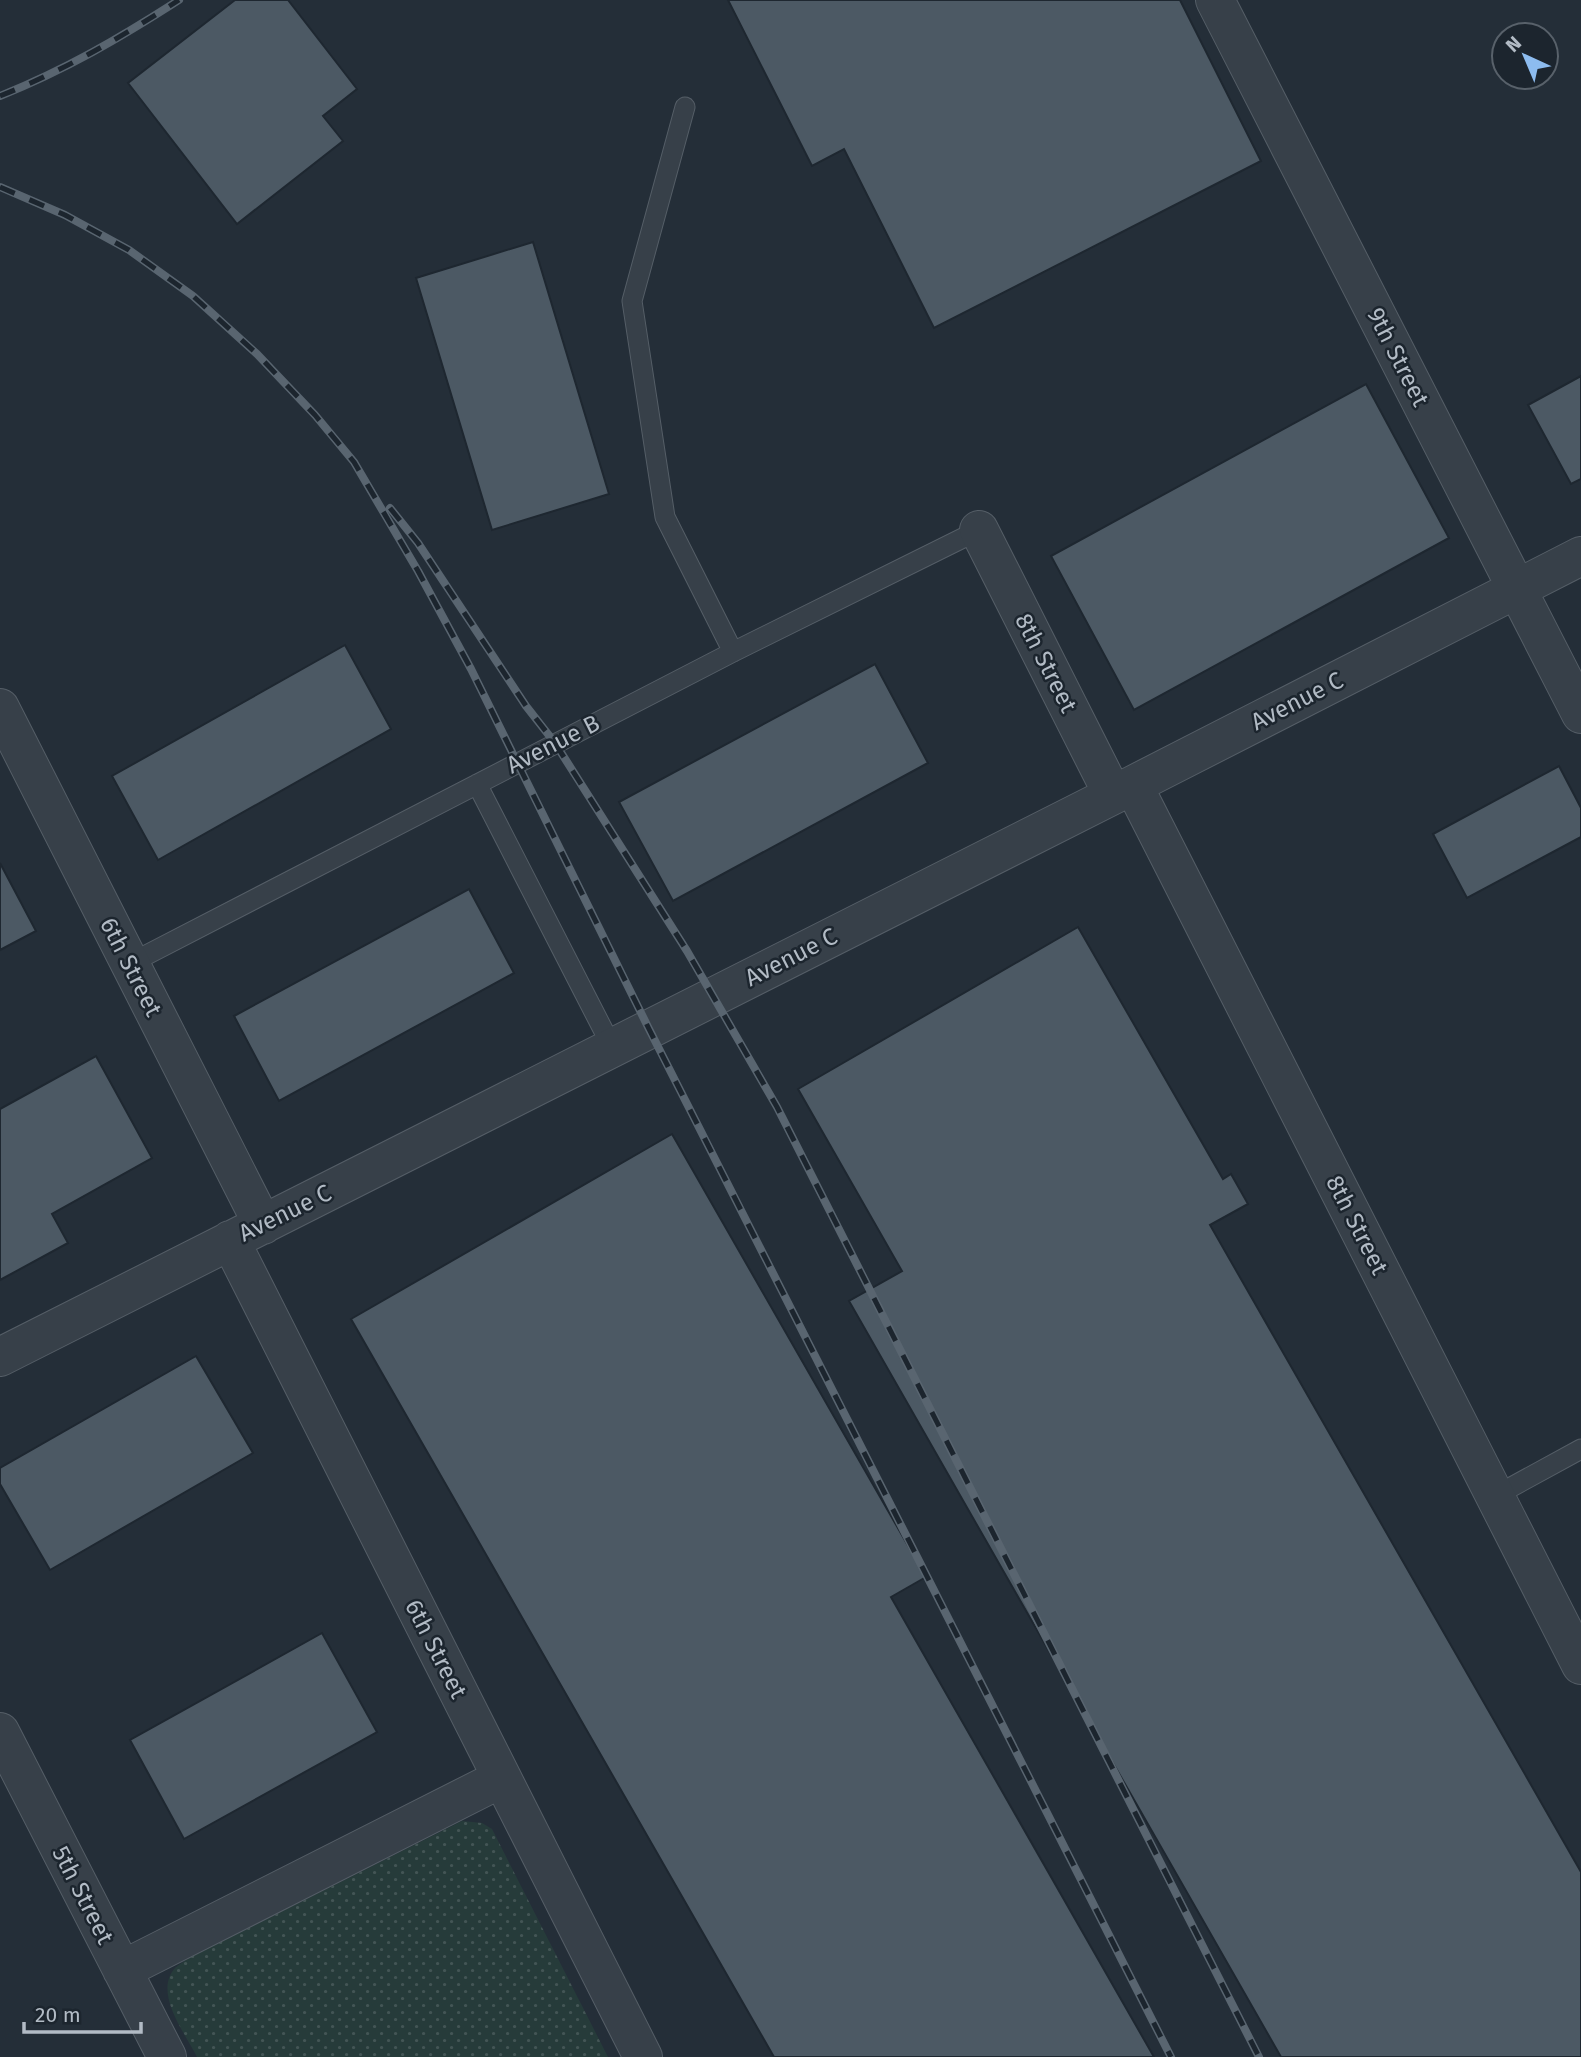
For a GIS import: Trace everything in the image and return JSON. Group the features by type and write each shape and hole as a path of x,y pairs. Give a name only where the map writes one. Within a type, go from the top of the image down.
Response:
{"street":[{"name":"9th Street","path":"1215,0 1516,589 1571,671 1581,715"},
{"name":"8th Street","path":"979,530 1123,790 1495,1496 1581,1665"},
{"name":"Avenue C","path":"0,1357 1581,556"},
{"name":"6th Street","path":"0,708 130,964 246,1232 502,1778 643,2057"},
{"name":"5th Street","path":"0,1732 167,2057"},
{"path":"122,1970 502,1778"}],"lane":[{"path":"685,107 632,301 665,517 733,652"},
{"name":"Avenue B","path":"130,964 733,652 979,530"},
{"path":"477,783 612,1047"},
{"path":"1495,1496 1581,1449"}],"green space":[{"path":"462,1821 482,1823 492,1829 608,2057 197,2057 169,2001 169,1978 175,1968 189,1958"}],"building":[{"path":"235,0 288,0 357,89 323,116 343,141 237,224 128,83"},
{"path":"728,0 1180,0 1261,161 934,328 844,149 812,166"},
{"path":"533,242 609,494 492,530 416,278"},
{"path":"1581,376 1581,479 1571,484 1528,405"},
{"path":"1366,384 1449,538 1134,710 1051,556"},
{"path":"345,645 391,729 158,860 112,776"},
{"path":"875,664 928,763 673,901 619,802"},
{"path":"1559,766 1581,808 1581,837 1467,898 1433,834"},
{"path":"0,863 36,931 0,950"},
{"path":"469,889 514,973 279,1101 234,1016"},
{"path":"1078,927 1223,1179 1231,1174 1248,1204 1210,1225 1581,1872 1581,2057 1281,2057 849,1301 902,1271 798,1089"},
{"path":"96,1056 152,1158 52,1214 68,1243 0,1280 0,1109"},
{"path":"672,1134 926,1577 891,1597 1154,2057 774,2057 351,1319"},
{"path":"196,1356 253,1453 50,1570 0,1484 0,1468"},
{"path":"322,1633 377,1732 184,1839 130,1740"}],"railway":[{"path":"0,96 92,52 179,0"},
{"path":"0,187 65,215 129,250 193,296 257,354 315,415 354,462 471,669 649,1029 1171,2057"},
{"path":"390,508 418,543 526,706 555,743 687,951 777,1107 1259,2057"}]}
